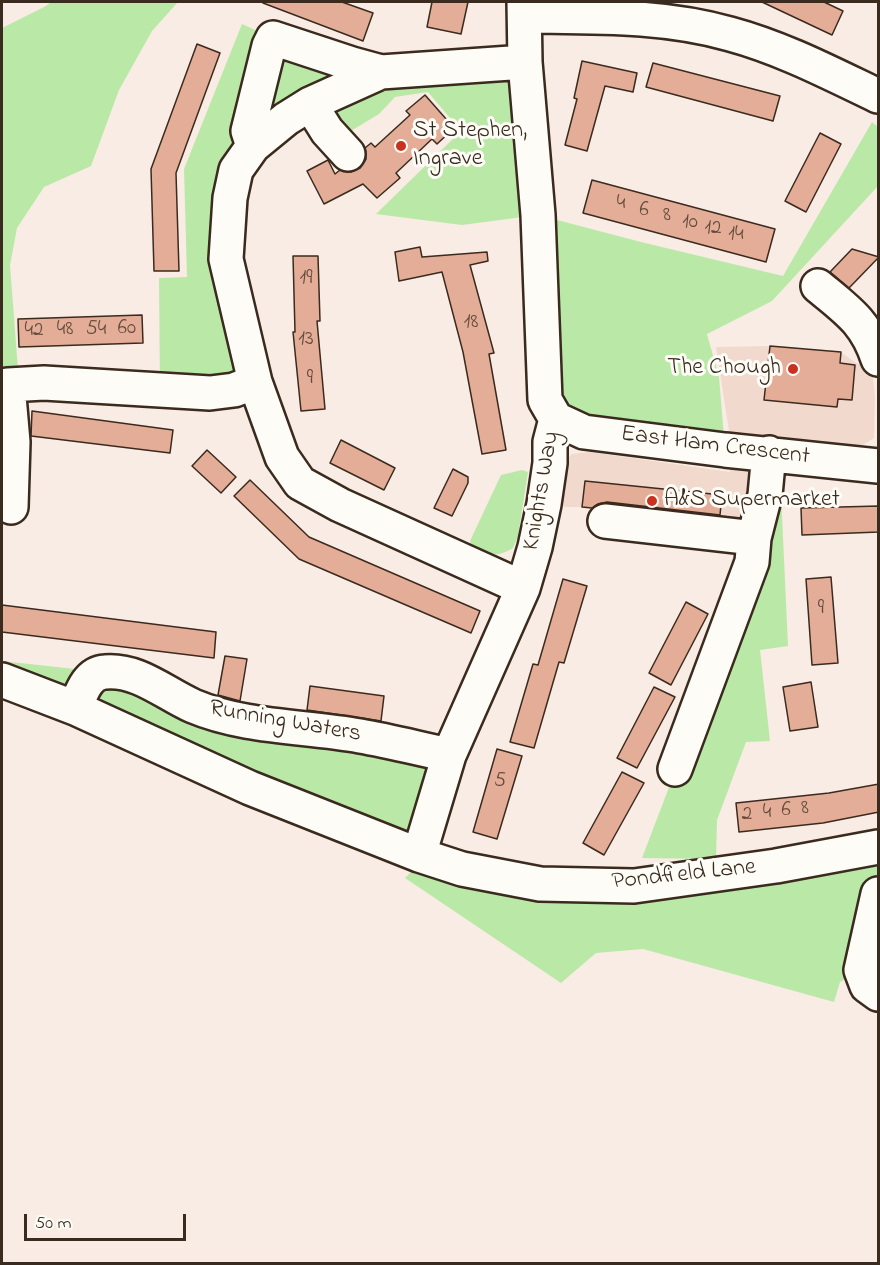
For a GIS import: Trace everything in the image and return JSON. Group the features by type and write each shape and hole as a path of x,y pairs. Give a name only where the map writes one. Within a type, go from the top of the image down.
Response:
{"street":[{"name":"Knights Way","path":"419,855 449,755 523,588 544,504 550,442 556,419 545,400 538,215 525,62 525,8"},
{"path":"525,8 691,25 730,34 820,68 879,96"},
{"path":"253,146 248,131 273,38 381,72 525,62"},
{"path":"381,72 310,104 286,119 253,146 236,170 230,198 226,260 255,382 282,457 300,483 340,505 523,588"},
{"path":"310,104 327,131 348,154"},
{"path":"818,286 854,315 872,339 879,359"},
{"path":"11,507 13,442 8,385 44,383 210,393 234,390 255,382"},
{"name":"East Ham Crescent","path":"556,419 584,432 770,453 878,458"},
{"path":"675,769 752,562 754,538 765,495 770,453"},
{"path":"605,521 754,538"},
{"name":"Running Waters","path":"75,708 88,681 102,672 120,671 142,678 195,706 223,716 360,736 449,755"},
{"path":"2,680 75,708 250,788 419,855"},
{"name":"Pondfield Lane","path":"419,855 462,869 540,884 634,886 776,866 879,847"},
{"path":"864,985 861,970 879,894"}],"shaded area":[{"path":"770,346 841,352 856,363 872,368 875,398 874,438 861,446 769,438 756,500 738,526 703,519 564,507 557,491 559,468 572,454 590,452 730,472 729,431 716,347"}],"green space":[{"path":"51,2 178,2 152,31 119,90 91,166 44,187 17,228 10,265 19,383 2,441 2,28"},
{"path":"242,24 273,38 381,72 525,62 538,215 462,225 376,214 461,131 428,92 395,97 379,114 336,140 310,104 230,198 255,382 160,391 159,278 187,277 184,169"},
{"path":"872,122 878,127 878,186 772,301 707,334 719,377 725,450 556,419 538,215 783,276"},
{"path":"522,470 528,472 518,536 513,548 492,554 472,547 470,541 501,475"},
{"path":"781,494 788,646 760,650 770,741 746,742 717,820 716,859 642,858"},
{"path":"2,661 102,672 169,693 449,755 419,855 2,680"},
{"path":"878,847 878,894 861,970 840,982 834,1002 643,949 596,953 561,983 405,878 425,858 540,884"}],"building":[{"path":"263,2 342,2 373,13 363,41"},
{"path":"432,2 468,2 461,34 427,27"},
{"path":"762,2 824,2 843,11 832,35"},
{"path":"197,44 220,53 176,173 179,271 154,271 151,169"},
{"path":"582,61 637,73 633,92 605,86 587,151 565,145 577,99 574,98"},
{"path":"653,63 780,96 773,121 646,87"},
{"name":"St Stephen, Ingrave","path":"425,95 454,128 437,144 432,139 396,173 400,178 377,198 363,184 324,204 307,171 328,160 335,174 340,170 351,172 360,168 366,159 365,148 371,143 375,147 410,115 406,111"},
{"path":"820,133 841,144 806,212 785,201"},
{"path":"592,180 775,229 766,262 583,213"},
{"path":"420,247 422,257 487,252 488,261 470,265 494,353 489,354 506,450 482,454 463,352 442,272 399,281 395,252"},
{"path":"852,249 879,257 849,288 830,272"},
{"path":"293,256 318,256 320,321 317,321 325,409 301,411 293,332 295,332"},
{"path":"142,315 143,343 19,347 18,319"},
{"name":"The Chough","path":"770,346 841,352 840,363 855,365 852,400 838,399 837,407 764,400"},
{"path":"32,411 173,430 170,453 31,436"},
{"path":"341,440 395,468 384,490 330,463"},
{"path":"207,450 236,477 221,493 192,466"},
{"path":"453,469 468,477 468,483 452,516 434,508"},
{"path":"250,480 309,537 480,611 471,633 299,559 234,496"},
{"path":"585,481 722,495 720,515 607,502 592,508 582,507"},
{"path":"879,506 879,532 802,535 801,508"},
{"path":"831,577 838,663 812,665 806,579"},
{"path":"563,579 587,586 564,663 559,662 534,748 510,742 533,664 538,665"},
{"path":"686,602 708,614 671,685 649,673"},
{"path":"2,605 216,632 214,658 2,632"},
{"path":"225,656 247,659 240,701 218,695"},
{"path":"811,682 818,727 790,731 783,687"},
{"path":"310,686 384,696 381,721 307,710"},
{"path":"654,687 675,697 637,768 617,758"},
{"path":"497,749 522,756 497,839 473,832"},
{"path":"622,772 644,783 604,855 583,843"},
{"path":"879,784 879,812 823,823 739,832 736,803 829,793"}],"place":[{"name":"St Stephen, Ingrave","path":"401,146"},
{"name":"The Chough","path":"793,369"},
{"name":"A&S Supermarket","path":"652,501"}]}
